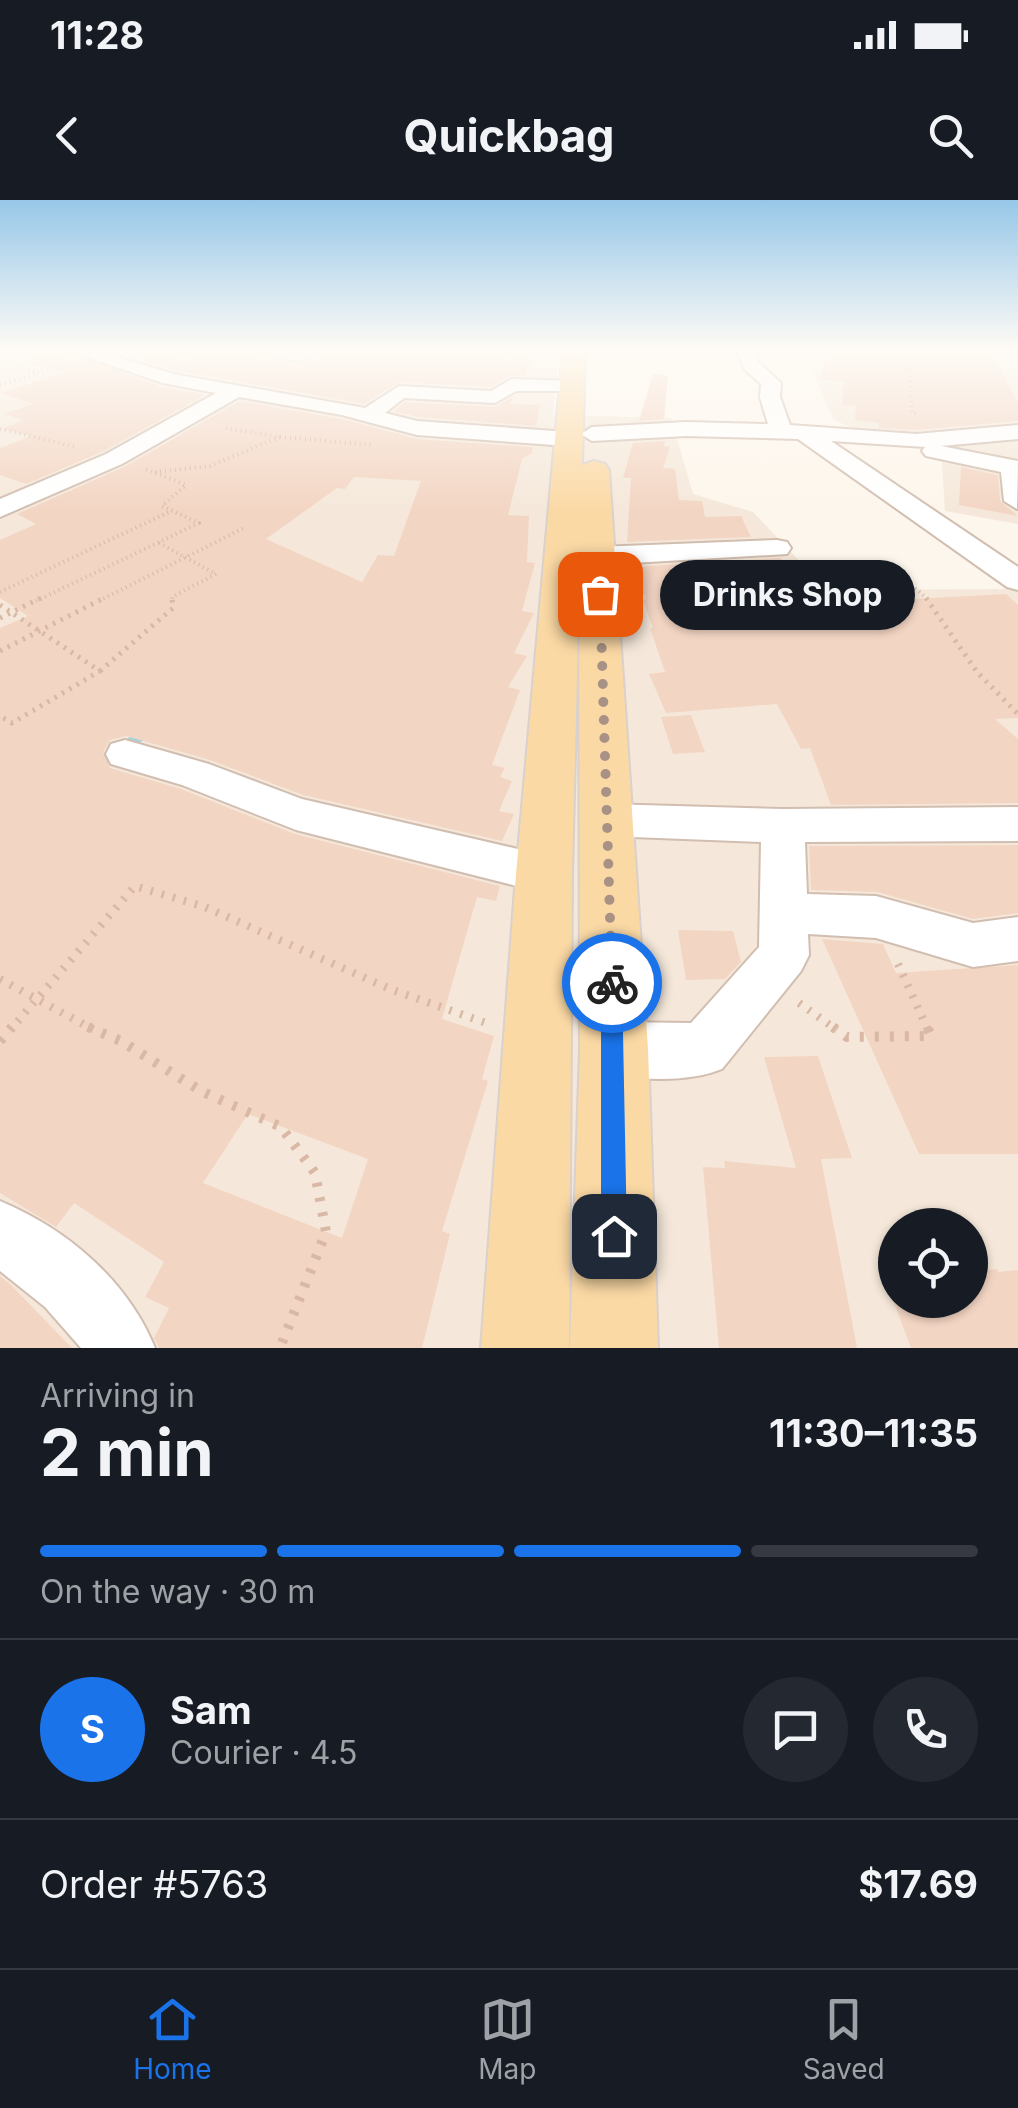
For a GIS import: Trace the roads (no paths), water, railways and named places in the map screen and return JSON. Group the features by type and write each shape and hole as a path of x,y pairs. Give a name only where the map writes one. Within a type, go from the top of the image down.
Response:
{"main road":[{"path":"525,1348 544,874 579,404"},
{"path":"581,404 598,556 614,1049 614,1348"}],"street":[{"path":"0,508 114,458 212,404"},
{"path":"299,404 417,428 528,404"},
{"path":"369,416 385,404"},
{"path":"613,404 686,429 917,441 1018,432"},
{"path":"774,404 792,432 1018,581"},
{"path":"917,441 949,455 1013,467 1017,501"},
{"path":"598,556 777,548"},
{"path":"125,754 194,774 296,814 544,874"},
{"path":"606,820 783,826 1018,824"},
{"path":"614,1049 702,1050 784,955 783,826"},
{"path":"784,913 876,917 973,945 1018,939"},
{"path":"0,1234 23,1247 108,1321 120,1348"}],"waterway":[{"path":"94,766 150,730"}],"place":[{"name":"Drinks Shop","path":"600,594"}]}
